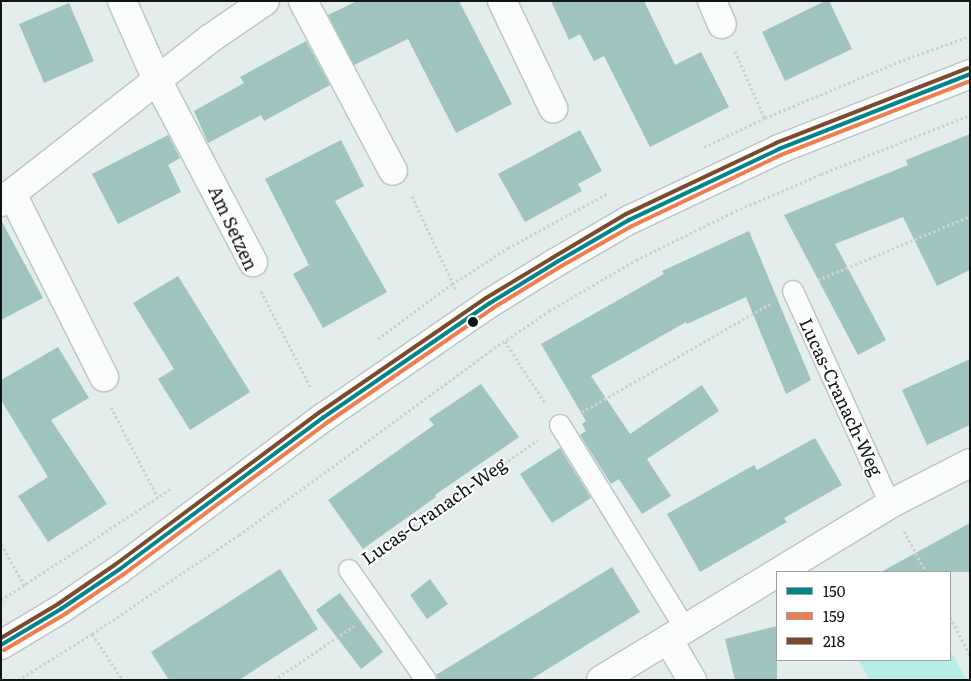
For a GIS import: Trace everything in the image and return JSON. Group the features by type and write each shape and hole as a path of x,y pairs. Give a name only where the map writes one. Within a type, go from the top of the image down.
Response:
{"street":[{"name":"Am Setzen","path":"122,1 157,80 253,262"},
{"path":"104,376 7,198 211,38 265,1"},
{"path":"303,1 393,171"},
{"path":"502,1 553,108"},
{"path":"1,645 61,609 120,569 324,417 446,333 571,254 629,220 779,149 970,74"},
{"path":"780,571 890,504 970,463"},
{"path":"601,680 776,573"},
{"path":"676,634 692,680"}],"lane":[{"name":"Lucas-Cranach-Weg","path":"793,291 890,504"},
{"path":"560,425 676,634"},
{"name":"Lucas-Cranach-Weg","path":"349,570 426,680"}],"path":[{"path":"717,13 761,110"},
{"path":"18,680 92,634 239,535 549,311 636,260 705,226 820,174 970,115"},
{"path":"393,171 410,192 452,284"},
{"name":"Lucas-Cranach-Weg","path":"349,570 560,425 793,291 970,216"},
{"name":"Am Setzen","path":"253,262 257,283 311,388"},
{"path":"505,341 560,425"},
{"path":"104,376 102,392 158,498"},
{"path":"890,504 925,571"},
{"path":"1,544 25,586"},
{"path":"274,680 376,610"},
{"path":"951,619 970,655"},
{"path":"92,634 123,680"}],"shaded area":[{"path":"951,652 967,680 870,680 859,661 951,661"}],"building":[{"path":"357,1 459,1 512,104 456,133 408,39 354,65 328,15"},
{"path":"551,1 644,1 675,65 701,52 729,107 650,147 604,56 594,61 580,34 569,40"},
{"path":"825,1 829,1 852,49 785,81 762,32"},
{"path":"69,3 94,61 44,83 19,24"},
{"path":"306,41 330,85 264,121 261,115 208,143 194,111 244,83 240,77"},
{"path":"580,130 602,171 578,184 582,191 525,222 498,174"},
{"path":"970,134 970,270 937,286 903,217 835,244 886,340 858,355 784,215 908,165 906,160"},
{"path":"168,135 180,158 168,165 181,192 118,224 92,174"},
{"path":"341,140 364,186 335,201 387,292 323,328 293,274 309,265 265,179"},
{"path":"1,220 43,298 1,320"},
{"path":"749,231 811,380 786,394 746,297 687,324 686,322 591,376 630,434 702,385 719,411 647,459 671,496 642,514 619,479 611,484 580,435 586,431 582,424 586,421 541,344 664,274 662,271"},
{"path":"178,276 250,392 190,430 158,379 174,369 133,303"},
{"path":"58,347 89,398 51,420 107,504 48,542 18,496 48,477 1,400 1,380"},
{"path":"970,359 970,425 927,445 902,390"},
{"path":"481,384 519,437 435,495 436,497 363,549 328,500 434,425 429,419"},
{"path":"815,438 842,485 784,518 787,522 700,572 667,514 754,465 757,470"},
{"path":"560,448 591,498 552,523 520,474"},
{"path":"970,523 970,572 883,571"},
{"path":"612,567 640,612 530,680 438,680 436,675"},
{"path":"280,569 318,629 239,680 169,680 151,652"},
{"path":"430,579 448,604 427,619 410,595"},
{"path":"340,593 383,652 361,669 316,610"},
{"path":"776,626 777,680 735,680 725,639"}],"transit line":[{"name":"218","path":"1,638 58,604 116,564 320,412 486,298 626,214 776,143 968,68"},
{"name":"150","path":"1,645 61,609 120,569 324,417 490,303 555,263 629,220 779,149 970,74"},
{"name":"159","path":"4,650 65,614 124,574 328,422 493,308 558,268 632,226 781,155 970,81"}]}
